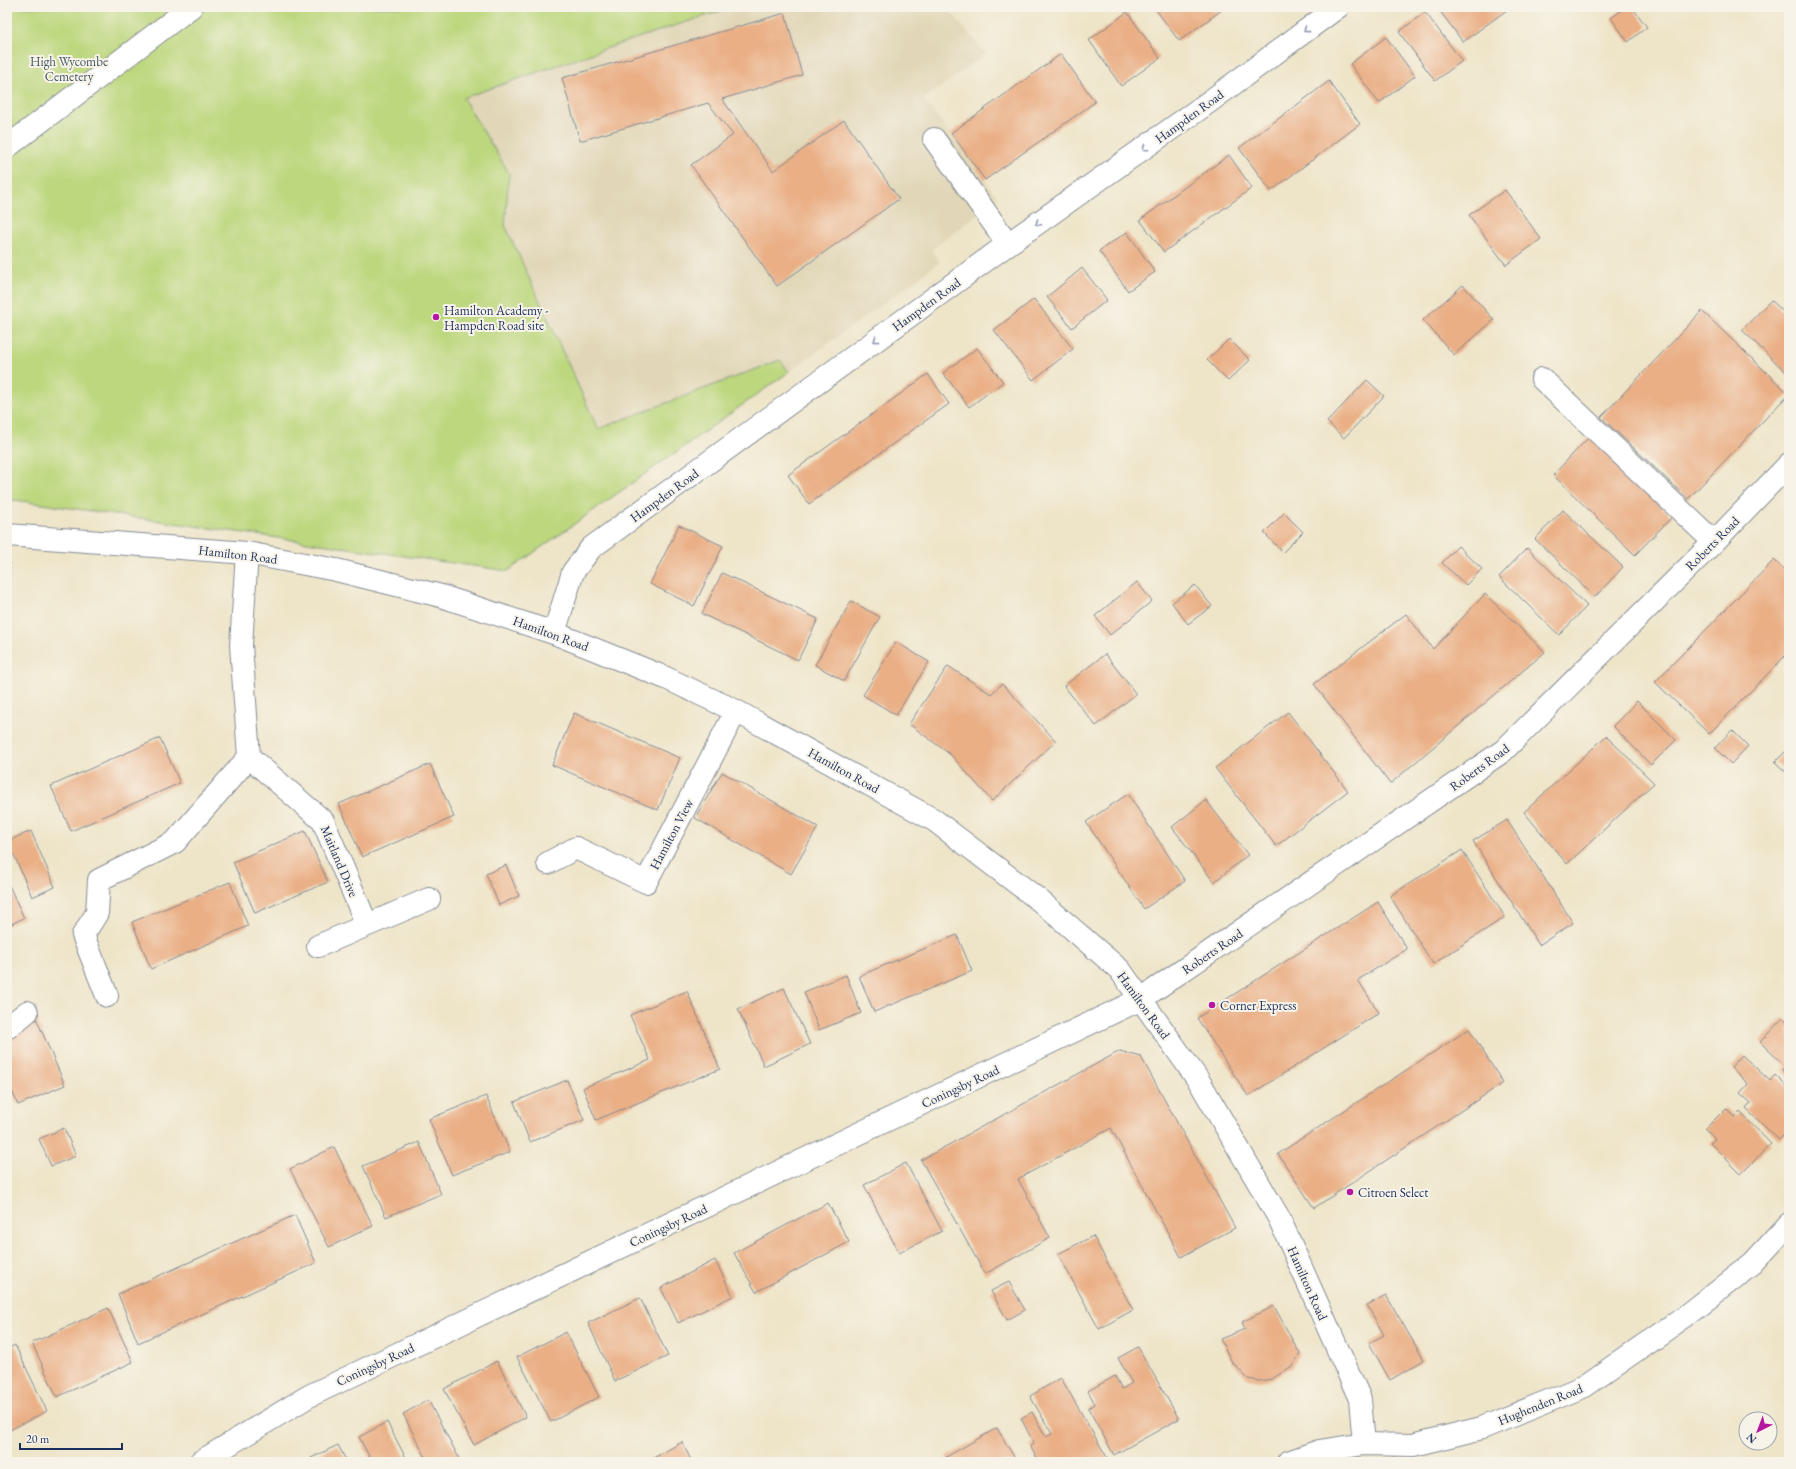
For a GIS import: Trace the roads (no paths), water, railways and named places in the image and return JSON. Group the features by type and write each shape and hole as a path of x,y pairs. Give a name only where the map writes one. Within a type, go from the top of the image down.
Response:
{"street":[{"path":"7,146 191,7"},
{"name":"Hampden Road","path":"554,633 572,572 591,548 1008,244 1196,112 1338,7"},
{"path":"934,139 1008,244"},
{"path":"1542,379 1714,542"},
{"name":"Roberts Road","path":"1142,999 1503,751 1714,542 1789,464"},
{"name":"Hamilton Road","path":"9,535 247,553 336,570 441,596 554,633 666,678 736,711 934,820 1038,900 1120,970 1200,1080 1279,1218 1360,1399 1364,1444"},
{"path":"108,996 83,935 97,913 99,880 175,842 248,757 241,645 247,553"},
{"name":"Hamilton View","path":"548,863 576,848 646,882 736,711"},
{"name":"Maitland Drive","path":"248,757 323,821 367,925"},
{"path":"318,946 429,899"},
{"name":"Coningsby Road","path":"200,1462 309,1396 1142,999"},
{"path":"7,1028 27,1012"},
{"name":"Hughenden Road","path":"1288,1462 1318,1451 1364,1444 1413,1445 1482,1428 1585,1386 1684,1317 1747,1267 1789,1224"}],"place":[{"name":"Hamilton Academy - Hampden Road site","path":"436,317"},
{"name":"Corner Express","path":"1212,1005"},
{"name":"Citroen Select","path":"1350,1192"}],"park label":[{"name":"High Wycombe Cemetery","path":"69,68"}]}
